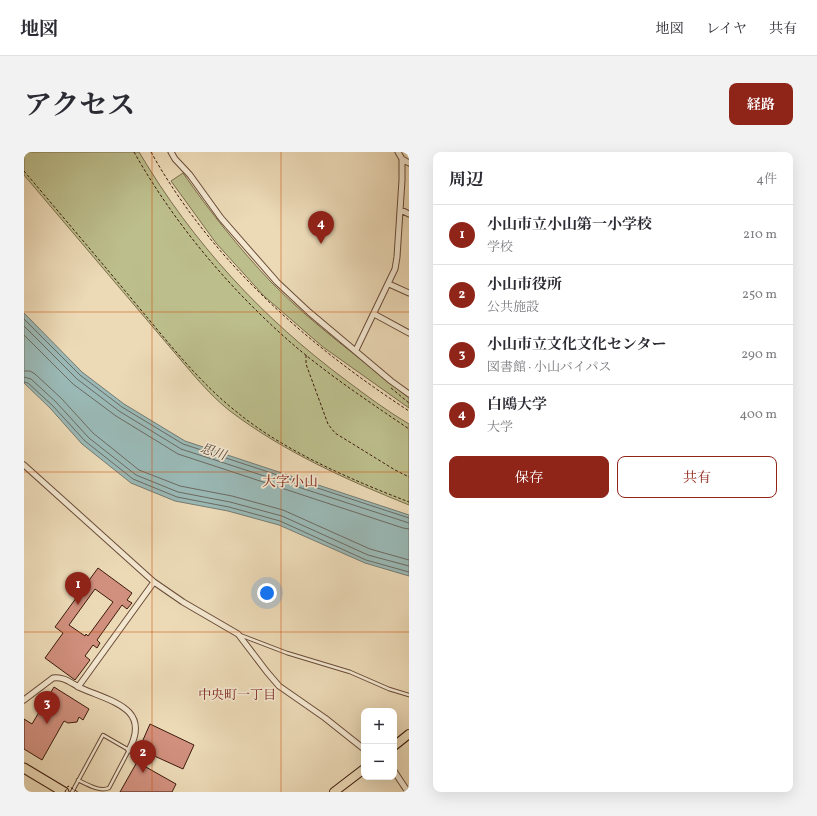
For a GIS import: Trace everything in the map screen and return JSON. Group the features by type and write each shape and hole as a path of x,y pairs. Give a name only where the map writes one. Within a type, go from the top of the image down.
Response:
{"highway":[{"path":"24,768 64,792"}],"main road":[{"path":"397,745 408,737"},
{"path":"334,792 361,772"}],"street":[{"path":"171,152 175,159 190,175 221,218 277,282 309,312 391,381 409,394"},
{"path":"356,350 395,269 401,210 402,160 398,152"},
{"path":"402,160 409,163"},
{"path":"401,210 409,214"},
{"path":"389,284 409,294"},
{"path":"374,314 409,333"},
{"path":"24,465 154,582 183,602 238,634 279,686 325,718 361,747"},
{"path":"78,687 154,582"},
{"path":"24,700 53,678 59,677 67,679 78,687 121,706 130,712 136,722 136,732 130,750"},
{"path":"397,776 407,791"}],"lane":[{"path":"238,634 287,653 350,672 389,689 409,695"},
{"path":"72,792 78,780 103,735 130,750 110,788 102,792 78,780"}],"path":[{"path":"134,152 182,225 231,285 289,341 332,376 409,429"},
{"path":"151,152 170,185 206,233 270,304 317,345 376,389 409,411"},
{"path":"24,170 169,343 211,390 238,414 264,432 300,453 361,483 409,502"},
{"path":"306,354 306,364 328,424 336,434 409,477"},
{"path":"64,792 68,786 78,792"}],"green space":[{"path":"24,152 139,152 182,217 206,248 258,305 316,357 370,398 409,424 409,505 362,486 316,464 251,426 220,402 191,372 24,175"},
{"path":"183,173 225,229 271,282 321,328 409,398 409,408 323,347 264,296 216,243 171,181"}],"water":[{"name":"思川","path":"24,313 82,372 124,404 185,441 409,515 409,576 365,563 279,525 228,511 175,501 131,483 82,444 50,408 24,383"}],"building":[{"path":"98,568 132,593 127,600 132,603 127,609 122,605 97,640 100,643 97,648 93,645 85,656 90,660 75,680 45,658 63,633 55,627","holes":["95,589 113,602 88,636 86,634 85,636 69,625"]},
{"path":"54,687 89,709 83,720 79,717 77,722 68,723 64,721 42,760 24,749 24,719 32,724"},
{"path":"150,724 194,745 183,769 139,749"},
{"path":"137,762 176,784 172,792 120,792"}],"place":[{"name":"白鴎大学","path":"321,244"},
{"name":"小山市立小山第一小学校","path":"78,605"},
{"name":"小山市立文化文化センター","path":"47,724"},
{"name":"小山市役所","path":"143,773"}],"district":[{"name":"大字小山","path":"290,482"},
{"name":"中央町一丁目","path":"237,696"}]}
